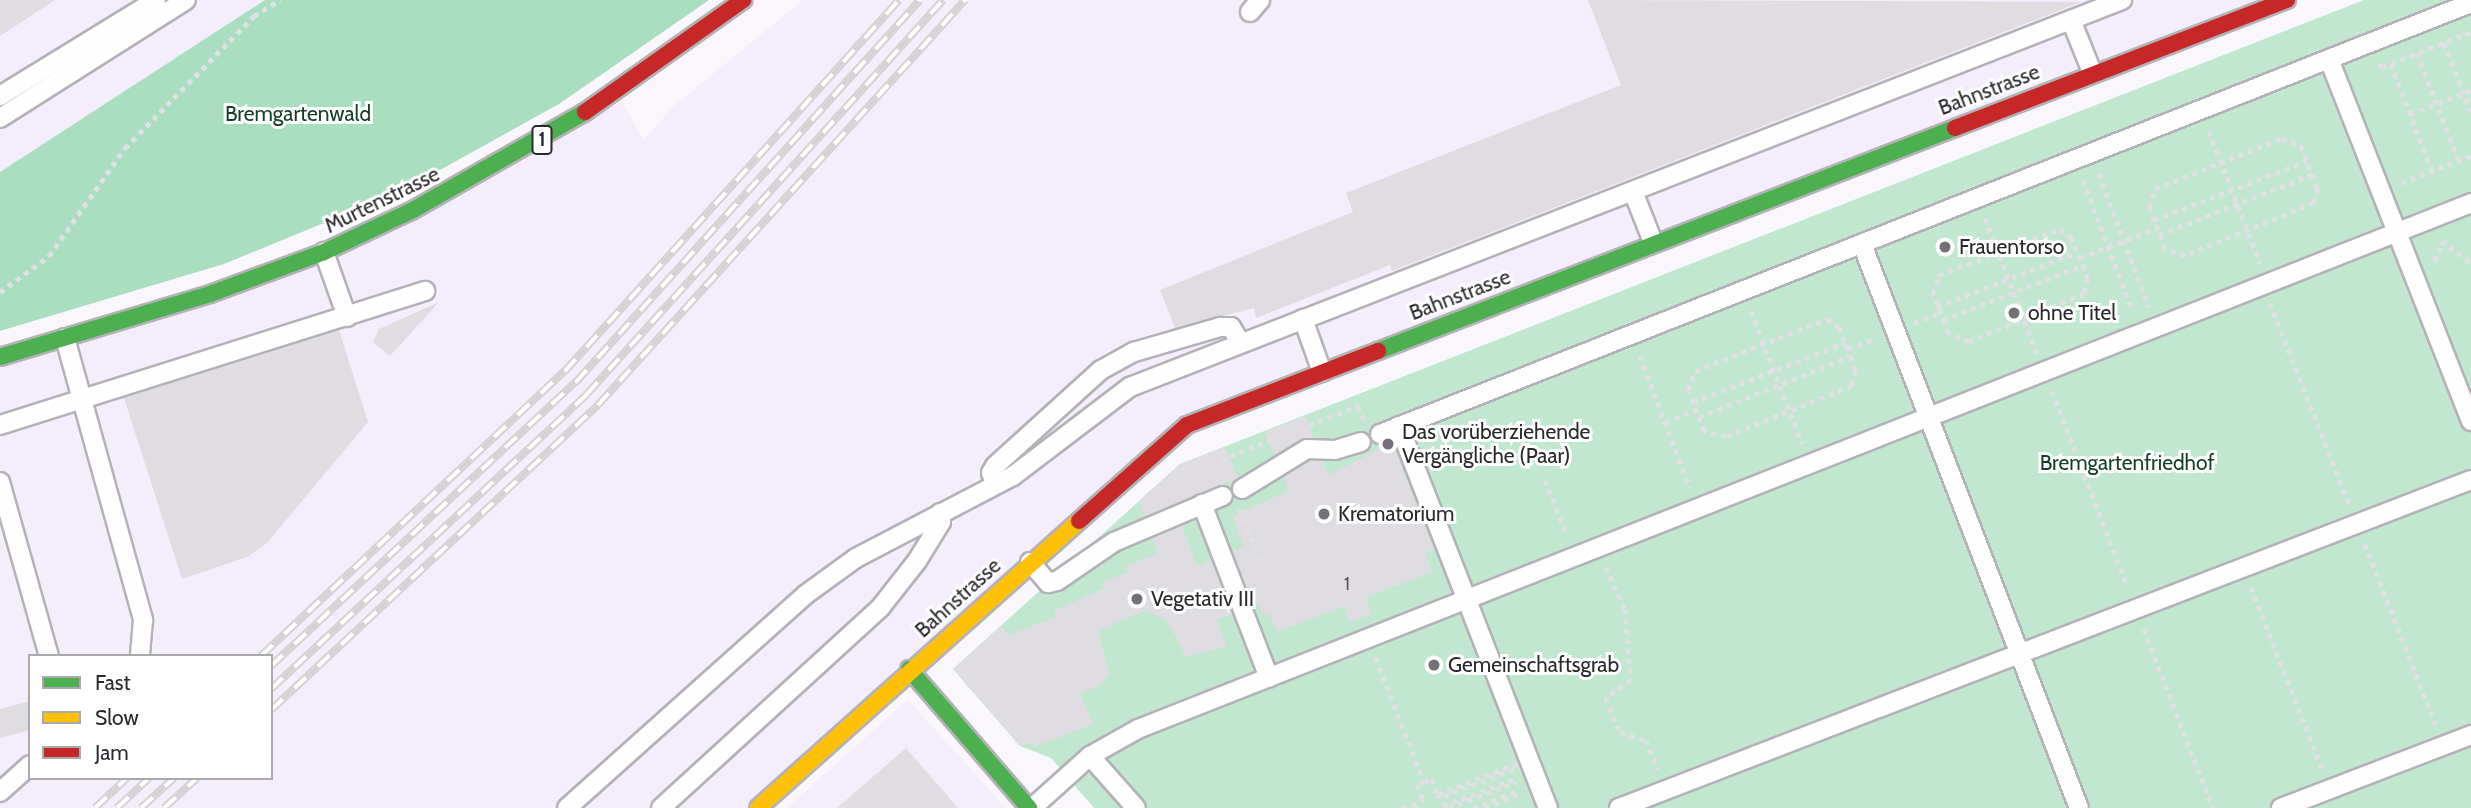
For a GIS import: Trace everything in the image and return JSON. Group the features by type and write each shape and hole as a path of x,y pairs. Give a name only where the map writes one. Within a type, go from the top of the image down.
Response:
{"street":[{"name":"Murtenstrasse","path":"0,357 210,295 324,252 477,177 574,120 743,0"},
{"name":"Bahnstrasse","path":"758,808 909,669 1187,425 2092,72 2287,0"},
{"path":"909,669 1031,808"}],"lane":[{"path":"0,96 156,0"},
{"path":"0,118 186,0"},
{"path":"567,808 805,595 856,558 996,484 1130,387 1240,342 1634,194 2122,0"},
{"path":"1380,434 2471,3"},
{"path":"2071,20 2092,72"},
{"path":"2329,59 2471,421"},
{"path":"1634,194 1653,242"},
{"path":"1031,808 1090,756 1138,729 2471,203"},
{"path":"1862,244 2079,808"},
{"path":"324,252 347,317"},
{"path":"0,425 425,291"},
{"path":"1303,318 1322,372"},
{"path":"996,484 991,474 995,466 1101,370 1134,352 1220,327 1231,327 1240,342"},
{"path":"65,338 143,620 140,654"},
{"path":"1399,426 1548,808"},
{"path":"1030,562 1048,583 1057,581 1114,542 1202,505 1234,496 1307,449 1335,450 1361,442"},
{"path":"1619,808 2471,480"},
{"path":"0,482 48,654"},
{"path":"1202,505 1269,678"},
{"path":"661,808 880,608 917,561 941,522 940,513"},
{"path":"2281,808 2471,735"},
{"path":"1090,756 1136,808"},
{"path":"0,792 28,767"}],"path":[{"path":"0,292 50,256 125,148 254,16 280,0"},
{"path":"2444,43 2471,112"},
{"path":"2417,53 2459,161"},
{"path":"2391,64 2432,171"},
{"path":"2410,114 2471,90"},
{"path":"2201,109 2269,283"},
{"path":"2290,138 2301,145 2318,194 2314,203 2185,256 2169,252 2159,235 2150,196 2160,185 2221,162 2290,138"},
{"path":"2083,155 2124,241 2149,330"},
{"path":"2083,155 2109,247 2149,330"},
{"path":"2471,156 2399,183 2419,224 2471,264"},
{"path":"2154,220 2307,161"},
{"path":"2159,235 2313,174"},
{"path":"1977,198 2044,371"},
{"path":"2080,258 2157,228"},
{"path":"2060,229 2071,237 2089,285 2084,295 1963,342 1948,333 1932,287 1939,275 1997,250 2060,229"},
{"path":"2434,268 2442,243 2453,235"},
{"path":"1937,307 2077,252"},
{"path":"1943,320 2083,265"},
{"path":"1743,290 1809,463"},
{"path":"1827,319 1839,327 1851,356 1856,371 1852,386 1719,438 1704,431 1688,390 1695,371 1763,342 1827,319"},
{"path":"1631,334 1690,486 1692,510"},
{"path":"1693,402 1845,342"},
{"path":"1699,417 1851,356"},
{"path":"1665,422 1696,410"},
{"path":"1545,480 1575,556"},
{"path":"1234,496 1260,560"},
{"path":"1600,546 1625,608 1630,643 1631,680 1606,698 1620,733 1646,740 1665,789"},
{"path":"2243,567 2329,789"},
{"path":"1368,638 1424,782"},
{"path":"1439,796 1522,762 1439,796"},
{"path":"1424,804 1417,785 1432,779 1443,807 1527,776 1449,808"},
{"path":"1473,808 1532,788 1485,808"},
{"path":"1402,808 1424,804"},
{"path":"1415,808 1424,804"}],"shaded area":[{"path":"0,0 265,0 0,172"},
{"path":"803,0 2287,0 1224,408 758,808 0,808 0,362 213,300 622,102 644,140 674,106"},
{"path":"906,701 909,701 1006,808 787,808"}],"green space":[{"name":"Bremgartenwald","path":"265,0 709,0 559,104 404,190 224,264 0,331 0,172"},
{"name":"Bremgartenfriedhof","path":"2364,0 2471,0 2471,808 1094,808 1051,758 1020,746 953,669 1180,464"}],"building":[{"path":"0,0 55,0 0,36"},
{"path":"1588,0 2081,2 1392,271 1390,265 1256,318 1254,308 1175,328 1160,290 1353,212 1346,193 1621,85"},
{"path":"439,302 390,356 373,342 379,329"},
{"path":"339,330 368,422 267,543 247,557 182,579 124,398"},
{"path":"1305,416 1314,438 1274,454 1265,432"},
{"name":"Krematorium","path":"1392,442 1434,550 1425,553 1433,572 1366,597 1372,614 1350,622 1344,606 1277,632 1270,614 1264,616 1258,602 1253,605 1232,551 1244,547 1232,516 1289,491 1284,477 1310,460 1323,461 1329,475"},
{"path":"1225,447 1238,478 1145,517 1139,501 1180,464"},
{"path":"1182,526 1197,566 1211,560 1232,614 1217,620 1227,646 1186,657 1167,620 1146,610 1098,631 1109,673 1102,685 1080,693 1093,724 1034,747 1032,742 1020,746 953,669 1001,626 1009,635 1056,617 1054,611 1105,588 1102,582 1129,572 1126,566 1157,554 1153,538"},
{"path":"28,702 28,731 0,738 0,709"},
{"path":"906,748 958,808 837,808"}],"railway":[{"path":"263,654 565,371 899,0"},
{"path":"273,664 576,382 920,0"},
{"path":"273,687 587,394 943,0"},
{"path":"273,708 598,405 965,0"},
{"path":"95,808 125,780"},
{"path":"117,808 147,780"},
{"path":"141,808 172,780"},
{"path":"164,808 195,780"}],"traffic: fast":[{"path":"0,357 210,294 324,252 413,210 585,112"},
{"path":"1378,351 1955,128"},
{"path":"909,669 1029,808"}],"traffic: slow":[{"path":"758,808 1079,521"}],"traffic: jam":[{"path":"585,112 743,0"},
{"path":"1955,128 2287,0"},
{"path":"1079,521 1187,425 1378,351"}],"place":[{"name":"Frauentorso","path":"1945,247"},
{"name":"ohne Titel","path":"2014,313"},
{"name":"Das vorüberziehende Vergängliche (Paar)","path":"1388,444"},
{"name":"Krematorium","path":"1324,514"},
{"name":"Vegetativ III","path":"1137,599"},
{"name":"Gemeinschaftsgrab","path":"1434,665"}]}
